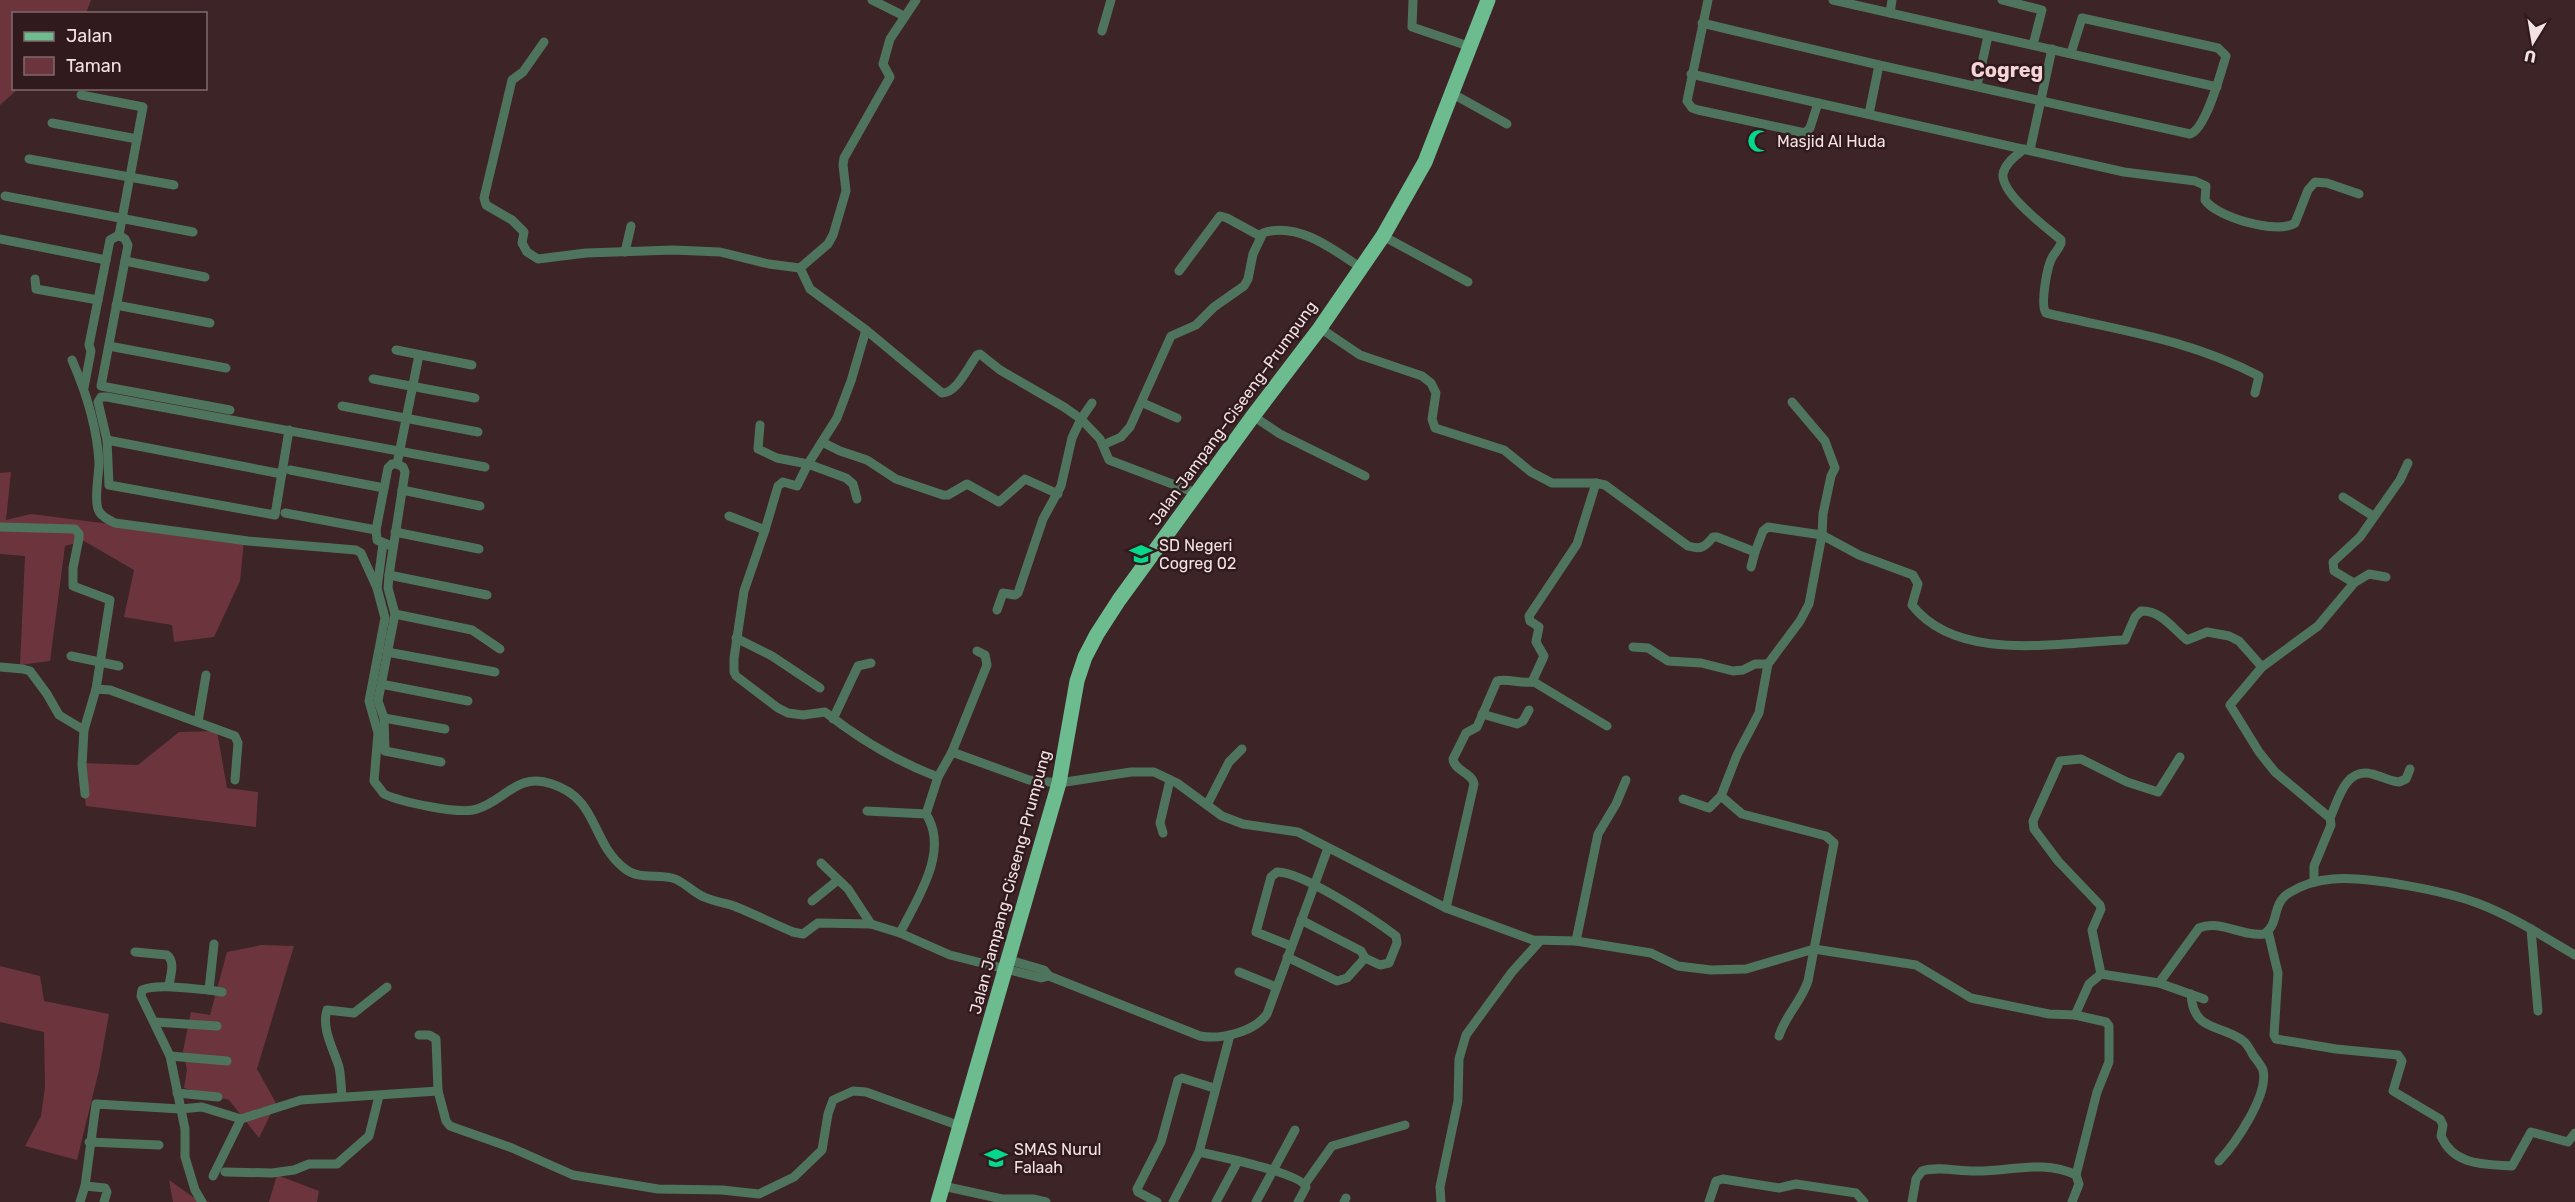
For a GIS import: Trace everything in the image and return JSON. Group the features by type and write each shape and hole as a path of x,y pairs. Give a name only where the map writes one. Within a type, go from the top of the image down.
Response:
{"main road":[{"name":"Jalan Jampang–Ciseeng–Prumpung","path":"938,1202 1059,783 1077,681 1085,657 1108,617 1252,416 1320,328 1383,236 1425,162 1488,0"}],"street":[{"path":"872,0 904,15"},
{"path":"544,42 523,72 512,80 484,198 486,205 519,226 524,232 522,243 526,252 538,259 557,255 625,252 720,252 769,264 800,268 821,251 833,235 846,191 844,158 891,77 884,64 890,39 916,0"},
{"path":"1102,31 1111,0"},
{"path":"1413,0 1412,27 1471,47"},
{"path":"1708,0 1687,100 1692,108 1805,133 1810,128 1818,103"},
{"path":"1833,0 2217,87"},
{"path":"1890,13 1892,0"},
{"path":"2002,0 2042,10 2033,45"},
{"path":"1702,23 2190,134 2198,129 2217,87 2226,56 2218,48 2082,18 2071,53"},
{"path":"1977,86 1988,36"},
{"path":"2052,49 2027,150 2009,162 2003,174 2009,193 2061,240 2052,256 2042,303 2043,310 2067,318 2174,341 2199,349 2259,376 2255,393"},
{"path":"1869,114 1880,65"},
{"path":"1691,74 2124,172 2195,181 2205,185 2205,200 2211,208 2229,217 2276,228 2295,223 2308,190 2315,182 2327,183 2359,195"},
{"path":"1453,94 1507,124"},
{"path":"81,95 143,107 120,235"},
{"path":"52,123 137,139"},
{"path":"29,159 174,185"},
{"path":"5,196 193,232"},
{"path":"1179,271 1220,216 1260,236 1280,229 1295,232 1334,249 1361,268"},
{"path":"625,252 631,226"},
{"path":"84,388 91,351 89,345 110,240 120,235"},
{"path":"120,235 126,239 128,245 101,386 230,410"},
{"path":"1103,445 1121,437 1130,428 1171,336 1196,325 1214,307 1244,286 1260,236"},
{"path":"1383,236 1468,282"},
{"path":"0,239 106,260"},
{"path":"125,261 205,277"},
{"path":"800,268 810,289 866,330 942,393 950,392 955,387 980,354 1000,370 1064,406 1081,419 1095,433 1107,457 1113,463 1196,493"},
{"path":"35,279 36,289 98,300"},
{"path":"116,305 210,323"},
{"path":"1320,328 1360,355 1422,376 1431,383 1436,393 1432,419 1435,428 1504,450 1531,472 1552,483 1596,483 1612,490 1688,546 1701,548 1707,546 1713,537 1717,537 1755,552"},
{"path":"866,330 837,418 797,486 783,482 778,486 744,591 736,638 734,672 740,680 788,712 803,715 822,711 910,766 938,777"},
{"path":"91,351 108,350 226,368"},
{"path":"396,350 472,365"},
{"path":"397,464 419,354"},
{"path":"72,360 84,388 99,463 98,509 104,518 115,523 248,541 356,550 361,554 377,588 385,618 369,701 378,733 374,781 384,794 461,812 484,807 524,782 552,784 569,791 580,800 586,807 604,847 627,870 640,876 674,879 702,896 803,934 818,923 827,921 871,924 900,933 950,955 1008,964 1041,978 1049,976 1200,1036 1214,1037 1230,1035 1264,1018 1328,848"},
{"path":"373,379 475,398"},
{"path":"289,430 286,472 275,515 109,485 107,440 98,402 101,397 107,397 289,430 485,467"},
{"path":"1683,800 1709,808 1721,796 1737,755 1759,713 1768,664 1800,621 1809,604 1822,535 1823,514 1831,476 1835,468 1825,441 1792,402"},
{"path":"997,610 1003,593 1015,596 1018,593 1043,519 1058,494 1069,460 1072,438 1092,403"},
{"path":"1143,403 1177,418"},
{"path":"342,406 478,432"},
{"path":"1252,416 1280,434 1365,476"},
{"path":"760,425 758,449 777,458 808,464 846,478 853,484 857,498"},
{"path":"107,440 384,488"},
{"path":"822,442 867,460 900,480 943,495 948,495 963,485 969,484 999,502 1025,479 1058,494"},
{"path":"2354,583 2334,571 2332,564 2355,543 2396,485 2408,462"},
{"path":"377,588 388,545 395,532 405,472 403,467 397,464 392,464 388,468 376,530 377,540 388,545"},
{"path":"1532,682 1544,656 1536,642 1539,627 1530,621 1528,616 1577,544 1596,483"},
{"path":"402,490 480,506"},
{"path":"2343,497 2373,516"},
{"path":"285,513 376,530"},
{"path":"729,516 765,530"},
{"path":"1751,567 1763,531 1768,526 1822,535 1859,555 1913,575 1918,584 1912,605 1922,617 1943,630 1966,639 2008,645 2126,640 2135,617 2141,611 2147,611 2174,627 2187,640 2207,632 2221,634 2239,641 2262,667"},
{"path":"0,527 75,529 79,534 73,568 73,586 110,600 96,689 84,730 82,765 84,794"},
{"path":"395,532 479,549"},
{"path":"388,545 388,588 394,614 378,700 384,718 385,751 441,762"},
{"path":"2330,818 2275,772 2231,710 2231,701 2262,667 2318,626 2354,583 2369,573 2386,577"},
{"path":"389,575 488,594"},
{"path":"394,614 472,630 500,649"},
{"path":"736,638 764,651 820,688"},
{"path":"1632,647 1648,648 1668,661 1701,663 1733,671 1743,670 1755,664 1768,664"},
{"path":"900,933 925,883 934,852 933,830 926,814 938,777 951,752 987,665 985,655 977,651"},
{"path":"387,652 495,672"},
{"path":"71,656 119,666"},
{"path":"833,719 858,666 871,663"},
{"path":"0,668 30,671 59,715 84,730"},
{"path":"198,722 206,675"},
{"path":"1446,908 1474,784 1473,778 1456,766 1453,759 1466,733 1477,727 1499,680 1524,684 1532,682 1607,726"},
{"path":"381,684 468,701"},
{"path":"96,689 110,690 236,737 235,780"},
{"path":"1482,714 1517,724 1523,721 1529,710"},
{"path":"384,718 445,729"},
{"path":"1207,805 1229,762 1242,749"},
{"path":"951,752 1029,780 1059,783 1144,771 1170,780 1234,821 1286,829 1308,837 1446,908 1526,939 1576,941 1652,953 1678,966 1711,970 1746,969 1814,949 1916,965 1971,999 2106,1022 2109,1026 2109,1062 2097,1092 2076,1175 2079,1184 2072,1202"},
{"path":"2101,974 2092,930 2101,909 2100,905 2058,861 2034,829 2033,821 2060,761 2081,759 2134,785 2158,792 2180,757"},
{"path":"2314,882 2314,866 2331,825 2330,818 2350,778 2366,773 2399,782 2406,779 2410,769"},
{"path":"1163,833 1160,823 1170,780"},
{"path":"1576,941 1598,834 1616,804 1626,780"},
{"path":"1721,796 1742,814 1826,836 1834,843 1804,993 1783,1022 1779,1036"},
{"path":"867,811 926,814"},
{"path":"821,863 848,890 871,924"},
{"path":"1291,946 1256,932 1271,877 1277,872 1291,873 1351,906 1396,936 1397,943 1389,963 1380,965 1365,958 1361,951 1301,920"},
{"path":"2575,955 2480,904 2440,892 2371,881 2335,879 2314,882 2291,892 2280,900 2268,931 2278,972 2274,1035 2276,1039 2336,1049 2398,1055 2402,1060 2393,1091 2440,1119 2443,1125 2441,1136 2451,1153 2478,1164 2512,1166 2531,1132 2568,1142 2575,1133"},
{"path":"812,901 838,880"},
{"path":"2159,983 2199,928 2216,925 2259,934 2268,931"},
{"path":"2531,930 2538,1011"},
{"path":"1440,1202 1440,1187 1458,1101 1460,1059 1466,1035 1512,972 1540,941"},
{"path":"209,990 214,944"},
{"path":"135,952 171,957 169,987"},
{"path":"1287,957 1337,981 1347,978 1365,958"},
{"path":"1239,972 1276,987"},
{"path":"2075,1015 2089,984 2101,974 2159,983 2204,999"},
{"path":"202,1202 195,1190 185,1157 185,1129 170,1056 143,1003 142,990 169,987 222,992"},
{"path":"342,1096 339,1067 332,1051 328,1030 327,1010 354,1013 387,987"},
{"path":"2191,994 2192,1005 2204,1022 2215,1029 2241,1038 2263,1070 2260,1093 2248,1119 2231,1147 2219,1161"},
{"path":"154,1022 217,1026"},
{"path":"419,1035 429,1035 436,1039 438,1091 446,1121 450,1126 512,1148 573,1175 658,1190 722,1190 759,1194 794,1177 822,1150 828,1114 833,1100 853,1091 866,1092 960,1126"},
{"path":"1173,1202 1199,1152 1214,1088 1230,1035"},
{"path":"170,1056 227,1060"},
{"path":"1157,1202 1138,1192 1137,1189 1161,1142 1178,1080 1182,1078 1214,1088"},
{"path":"80,1202 85,1186 89,1142 96,1104 180,1109 202,1107 241,1119 302,1100 438,1091"},
{"path":"177,1093 218,1097"},
{"path":"225,1172 272,1173 294,1170 309,1164 337,1164 369,1136 379,1096"},
{"path":"213,1176 241,1119"},
{"path":"1298,1202 1305,1184 1332,1146 1405,1125"},
{"path":"1256,1202 1295,1130"},
{"path":"89,1142 159,1145"},
{"path":"1199,1152 1272,1171 1305,1184"},
{"path":"1216,1202 1238,1161"},
{"path":"1912,1202 1916,1179 1922,1170 1927,1169 1973,1172 2035,1166 2076,1175"},
{"path":"1709,1202 1716,1181 1723,1179 1779,1188 1796,1184 1856,1193 1864,1202"},
{"path":"85,1186 105,1188 107,1192 104,1202"},
{"path":"943,1186 1002,1199 1046,1202"}],"green space":[{"path":"0,0 91,0 86,12 12,12 12,90 17,90 0,105"},
{"path":"11,472 6,520 31,514 244,541 240,581 214,637 174,642 172,625 124,617 134,570 84,541 65,546 50,661 20,665 25,556 0,554 0,473"},
{"path":"217,731 227,788 258,792 256,827 86,806 80,763 138,765 179,732"},
{"path":"262,945 294,946 257,1069 276,1103 259,1138 229,1100 184,1088 187,1070 183,1051 191,1012 210,1015 227,952"},
{"path":"0,966 40,976 44,1001 109,1014 99,1070 77,1160 25,1146 41,1116 45,1087 44,1032 0,1022"},
{"path":"277,1175 319,1191 317,1202 269,1202"},
{"path":"169,1180 193,1197 211,1202 173,1202"}],"place":[{"name":"Masjid Al Huda","path":"1759,141"},
{"name":"SD Negeri Cogreg 02","path":"1141,554"},
{"name":"SMAS Nurul Falaah","path":"996,1158"}],"district":[{"name":"Cogreg","path":"2007,70"}]}
